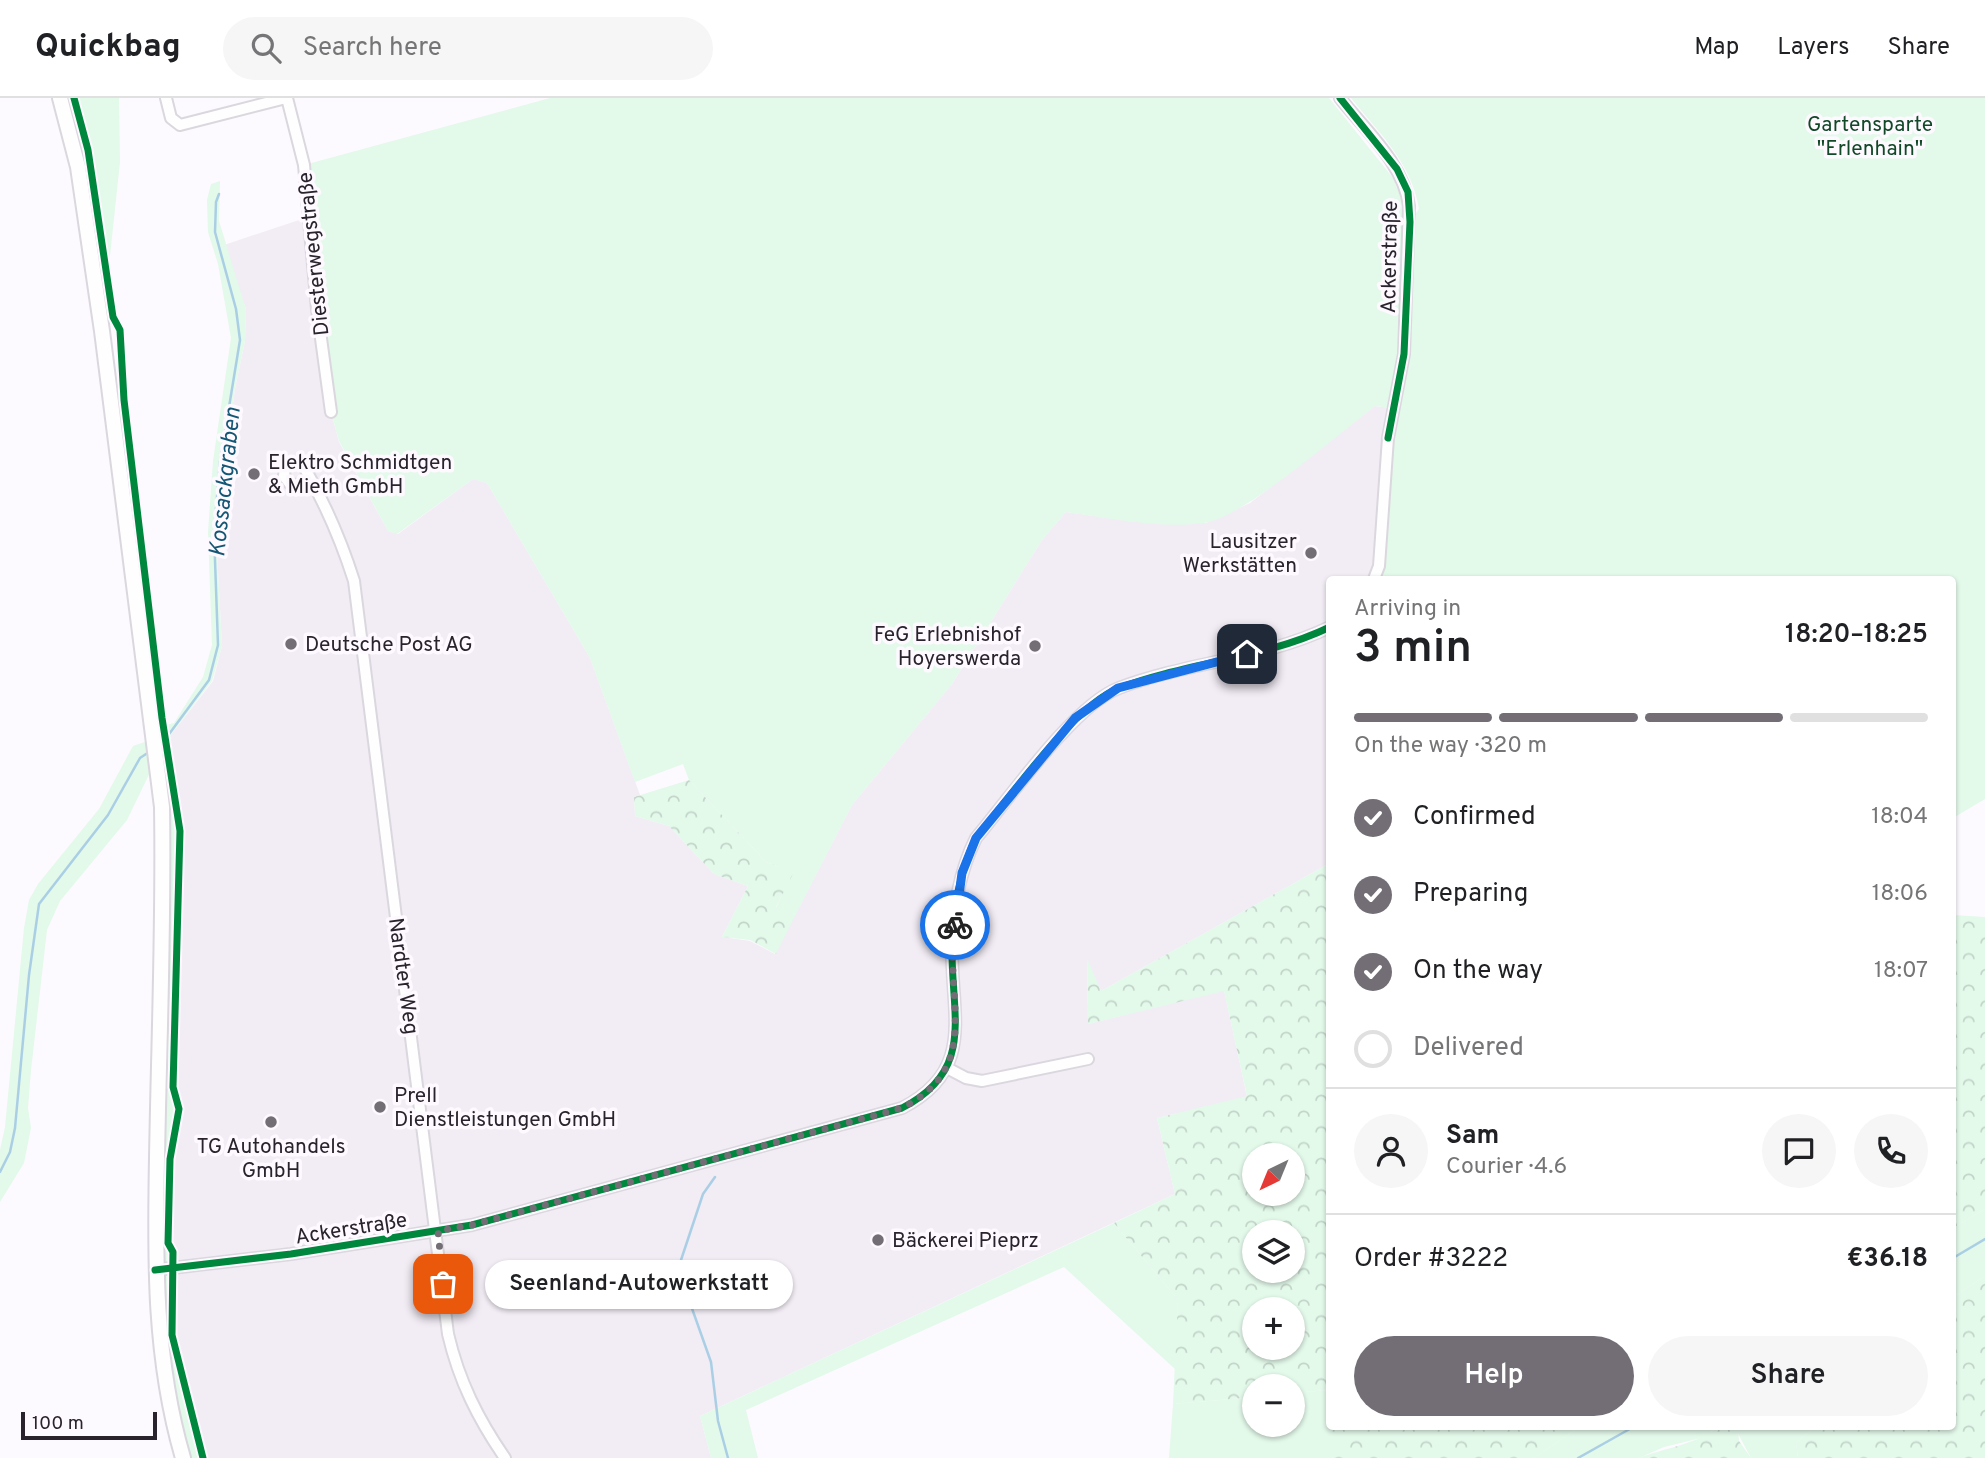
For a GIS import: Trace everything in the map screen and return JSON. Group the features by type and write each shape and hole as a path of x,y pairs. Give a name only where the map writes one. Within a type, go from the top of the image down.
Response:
{"main road":[{"path":"60,98 78,167 127,515 157,758 163,870 155,1270 160,1347 183,1458"}],"street":[{"path":"166,98 175,123 186,125 287,98"},
{"name":"Diesterwegstraße","path":"287,98 304,165 317,309 331,412"},
{"name":"Ackerstraße","path":"1340,98 1397,169 1408,192 1404,354 1391,408 1379,566 1375,576"},
{"name":"Nardter Weg","path":"317,488 340,536 354,581 453,1356 475,1412 505,1458"},
{"name":"Ackerstraße","path":"155,1270 291,1254 472,1225 902,1108 930,1091 947,1068 957,1032 952,988 952,943 968,855 976,838 1075,718 1118,688 1221,662 1314,635 1326,629"},
{"path":"947,1068 973,1080 982,1081 1088,1059"}],"shaded area":[{"path":"311,216 331,412 339,442 388,531 398,534 473,479 487,483 590,658 640,795 634,797 635,816 669,826 714,874 748,886 722,937 750,941 775,954 852,805 952,684 1042,540 1066,512 1137,522 1206,523 1250,503 1375,406 1391,408 1374,576 1326,576 1326,865 1101,991 1087,961 1088,1024 1224,990 1247,1097 1157,1118 1175,1194 700,1416 711,1458 203,1458 171,1336 168,1269 170,1159 179,1109 173,1087 180,831 166,741 213,681 222,646 216,531 235,389 245,341 246,309 224,245"}],"green space":[{"path":"61,98 119,98 120,162 102,331"},
{"name":"Gartensparte \"Erlenhain\"","path":"550,98 1329,98 1393,178 1410,221 1419,209 1409,177 1393,149 1351,98 1985,98 1985,799 1956,816 1956,576 1374,576 1391,408 1375,406 1266,491 1221,518 1204,523 1170,525 1066,512 1042,540 952,684 852,805 796,914 776,908 793,872 766,862 689,780 683,764 635,782 590,658 487,483 473,479 397,534 388,531 339,441 331,412 304,165"},
{"path":"220,181 219,221 246,309 245,341 235,388 216,531 222,646 212,681 166,741 180,831 173,1087 179,1109 170,1159 168,1269 171,1336 203,1458 183,1458 163,1367 156,760 127,820 60,901 47,930 31,1070 28,1108 31,1128 24,1163 0,1202 0,1150 5,1127 29,900 38,884 99,809 133,746 154,739 163,726 174,723 203,677 212,645 208,532 213,461 231,338 218,264 208,232 207,200 211,184"},
{"path":"689,780 766,862 794,872 776,907 796,914 776,954 750,940 722,937 748,886 714,874 669,826 635,816 634,797"},
{"path":"1326,865 1326,1390 1305,1392 1305,1374 1242,1374 1242,1398 1173,1404 1178,1300 1114,1223 1175,1194 1157,1118 1247,1096 1224,991 1088,1024 1087,958 1101,991"},
{"path":"1956,915 1985,917 1985,1209 1956,1226"},
{"path":"1985,1209 1985,1276 1956,1295 1956,1226"},
{"path":"1114,1223 1178,1300 1176,1370 1064,1267 746,1410 758,1458 711,1458 700,1416"},
{"path":"1985,1276 1985,1458 1798,1458 1796,1443 1811,1430 1956,1430 1956,1295"},
{"path":"1326,1390 1328,1458 1169,1458 1173,1404 1242,1398 1242,1437 1305,1437 1305,1392"},
{"path":"1328,1430 1575,1430 1534,1458 1328,1458"},
{"path":"1575,1430 1713,1430 1705,1437 1664,1447 1639,1458 1534,1458"},
{"path":"1736,1430 1811,1430 1796,1443 1798,1458 1751,1458"},
{"path":"1738,1430 1739,1441 1751,1458 1639,1458 1693,1441 1712,1432"}],"waterway":[{"name":"Kossackgraben","path":"161,745 209,680 218,645 214,532 220,462 240,340 236,309 215,232 216,202 219,194"},
{"name":"Kossackgraben","path":"0,1172 10,1152 15,1128 29,975 39,904 108,815 140,758 149,752"},
{"path":"715,1177 703,1194 678,1269 711,1362 718,1421 728,1458"},
{"path":"1956,1256 1985,1239"},
{"path":"1578,1458 1628,1430"}],"cycle path":[{"path":"74,98 88,150 113,317 120,330 124,400 162,718 180,831 173,1087 179,1109 170,1159 168,1243 173,1252 172,1335 203,1458"},
{"path":"1340,98 1397,169 1408,192 1410,222 1404,354 1388,438"},
{"path":"155,1270 291,1254 472,1225 902,1108 925,1093 941,1076 950,1058 955,1018 953,920 961,877 970,850 976,838 1043,755 1082,713 1119,688 1171,672 1252,654 1326,629"}],"way so far":[{"path":"443,1284 438,1231 472,1225 624,1185 902,1108 930,1091 949,1065 955,1048 957,1032 952,988 952,943 955,925"}],"place":[{"name":"Elektro Schmidtgen & Mieth GmbH","path":"254,474"},
{"name":"Lausitzer Werkstätten","path":"1311,553"},
{"name":"Deutsche Post AG","path":"291,644"},
{"name":"FeG Erlebnishof Hoyerswerda","path":"1035,646"},
{"name":"Prell Dienstleistungen GmbH","path":"380,1107"},
{"name":"TG Autohandels GmbH","path":"271,1122"},
{"name":"Bäckerei Pieprz","path":"878,1240"},
{"name":"Seenland-Autowerkstatt","path":"443,1284"}],"route":[{"path":"955,925 962,873 976,838 1075,718 1095,701 1118,688 1247,654"}]}
